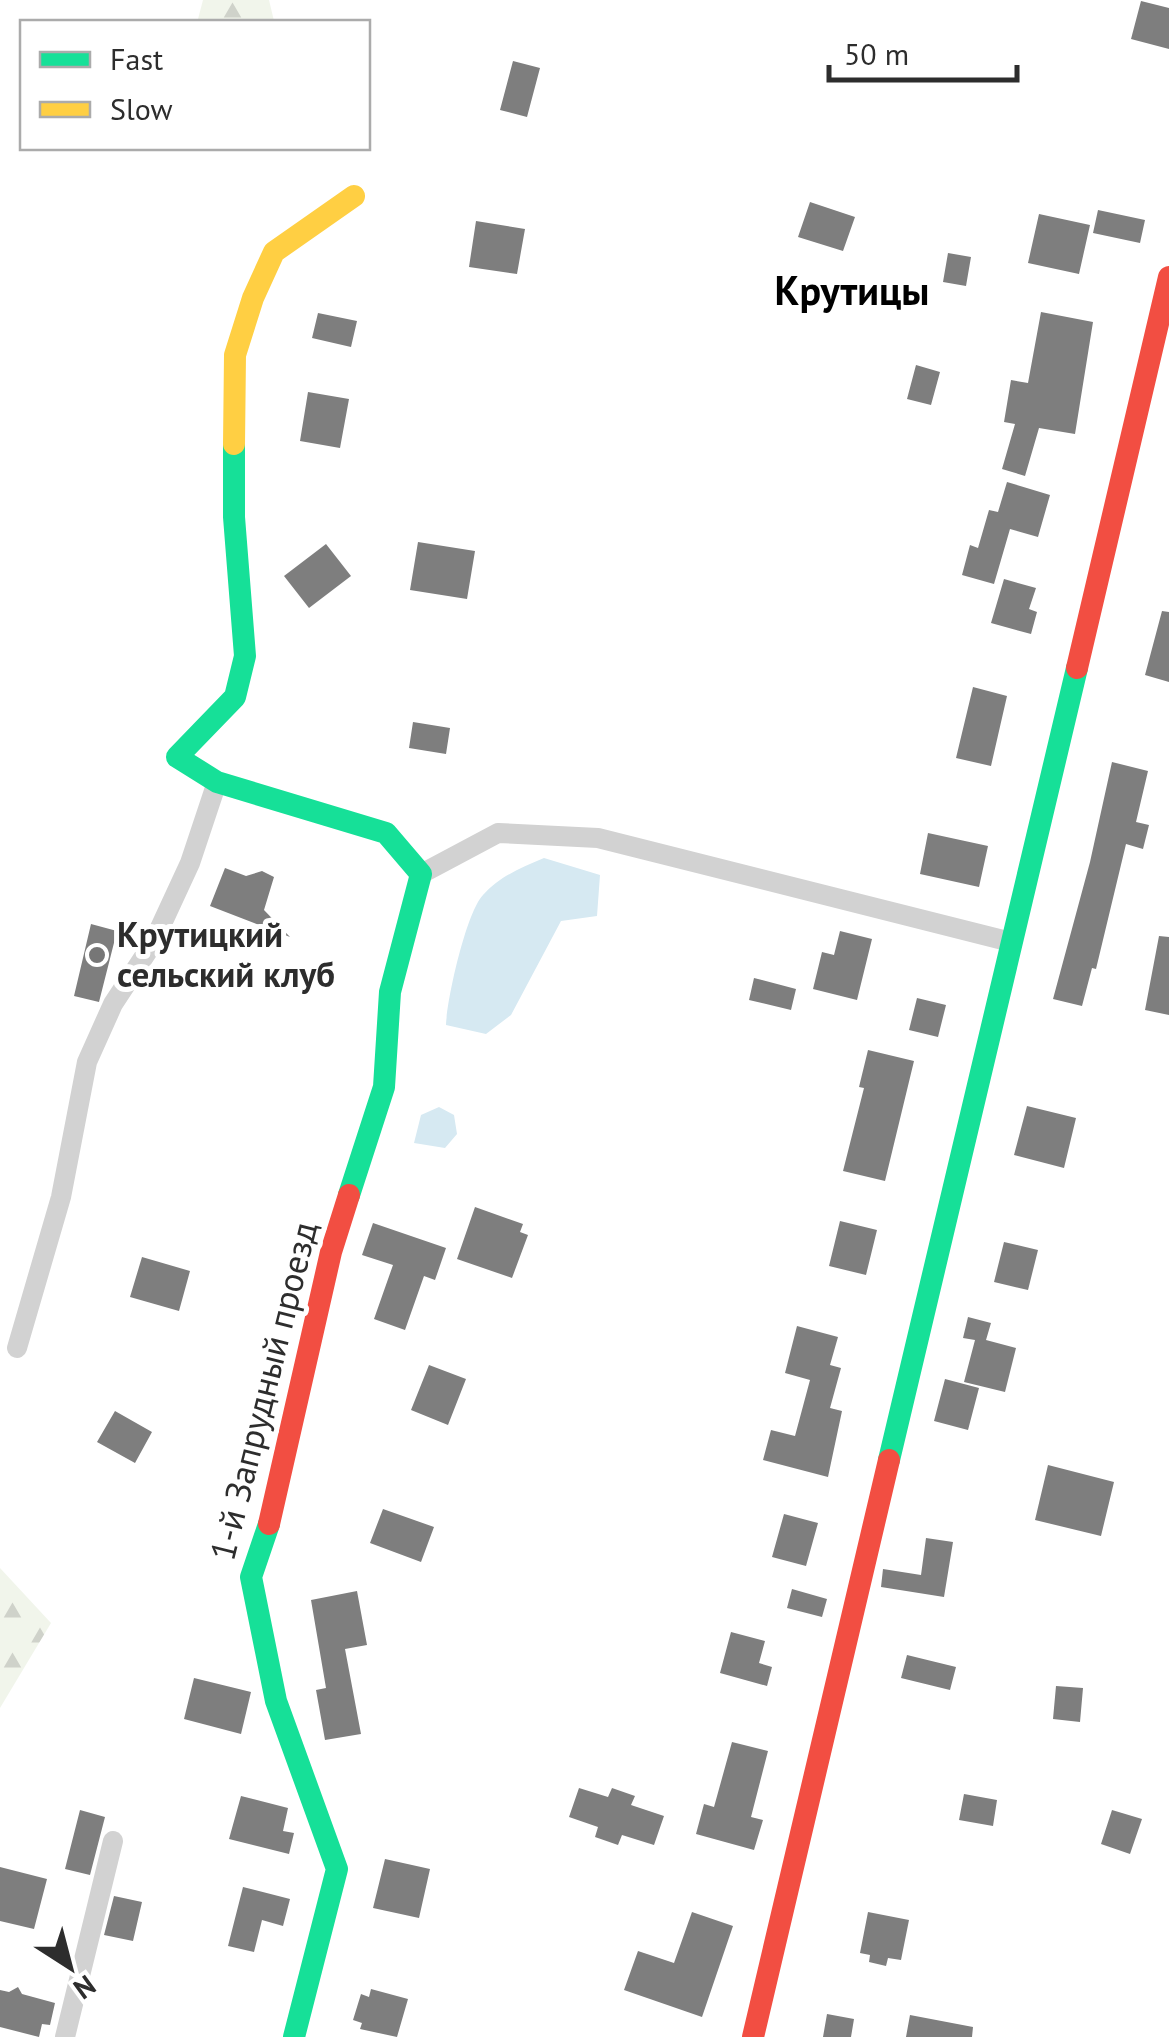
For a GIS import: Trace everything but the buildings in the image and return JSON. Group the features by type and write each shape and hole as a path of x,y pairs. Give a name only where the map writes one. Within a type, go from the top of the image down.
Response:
{"street":[{"path":"354,196 274,252 235,354 234,516 245,656 235,697 177,757 217,782 386,834 422,874 498,833 598,838 1012,942"},
{"path":"753,2037 1169,277"},
{"path":"18,1348 62,1198 87,1062 112,1004 153,942 190,863 217,782"},
{"name":"1-й Запрудный проезд","path":"294,2037 337,1869 276,1701 251,1577 276,1504 331,1252 384,1087 390,992 422,874"},
{"path":"65,2037 112,1841"}],"green space":[{"path":"203,0 269,0 274,20 199,20"},
{"path":"0,1568 51,1623 0,1708"}],"shaded area":[{"path":"544,858 600,875 597,916 561,921 511,1015 486,1034 446,1025 458,957 477,905 504,878"},
{"path":"439,1107 454,1115 457,1134 445,1148 414,1143 421,1115"}],"traffic: fast":[{"path":"234,444 234,517 245,656 235,697 177,757 217,782 386,833 421,874 390,992 384,1087 349,1195"},
{"path":"889,1460 1077,668"},
{"path":"269,1524 251,1577 276,1701 337,1869 294,2037"}],"traffic: slow":[{"path":"234,444 235,355 253,298 274,252 354,196"}],"traffic: jam":[{"path":"1077,668 1169,277"},
{"path":"269,1524 331,1252 349,1195"},
{"path":"753,2037 889,1460"}],"place":[{"name":"Крутицкий сельский клуб","path":"97,955"}],"district":[{"name":"Крутицы","path":"852,291"}]}
